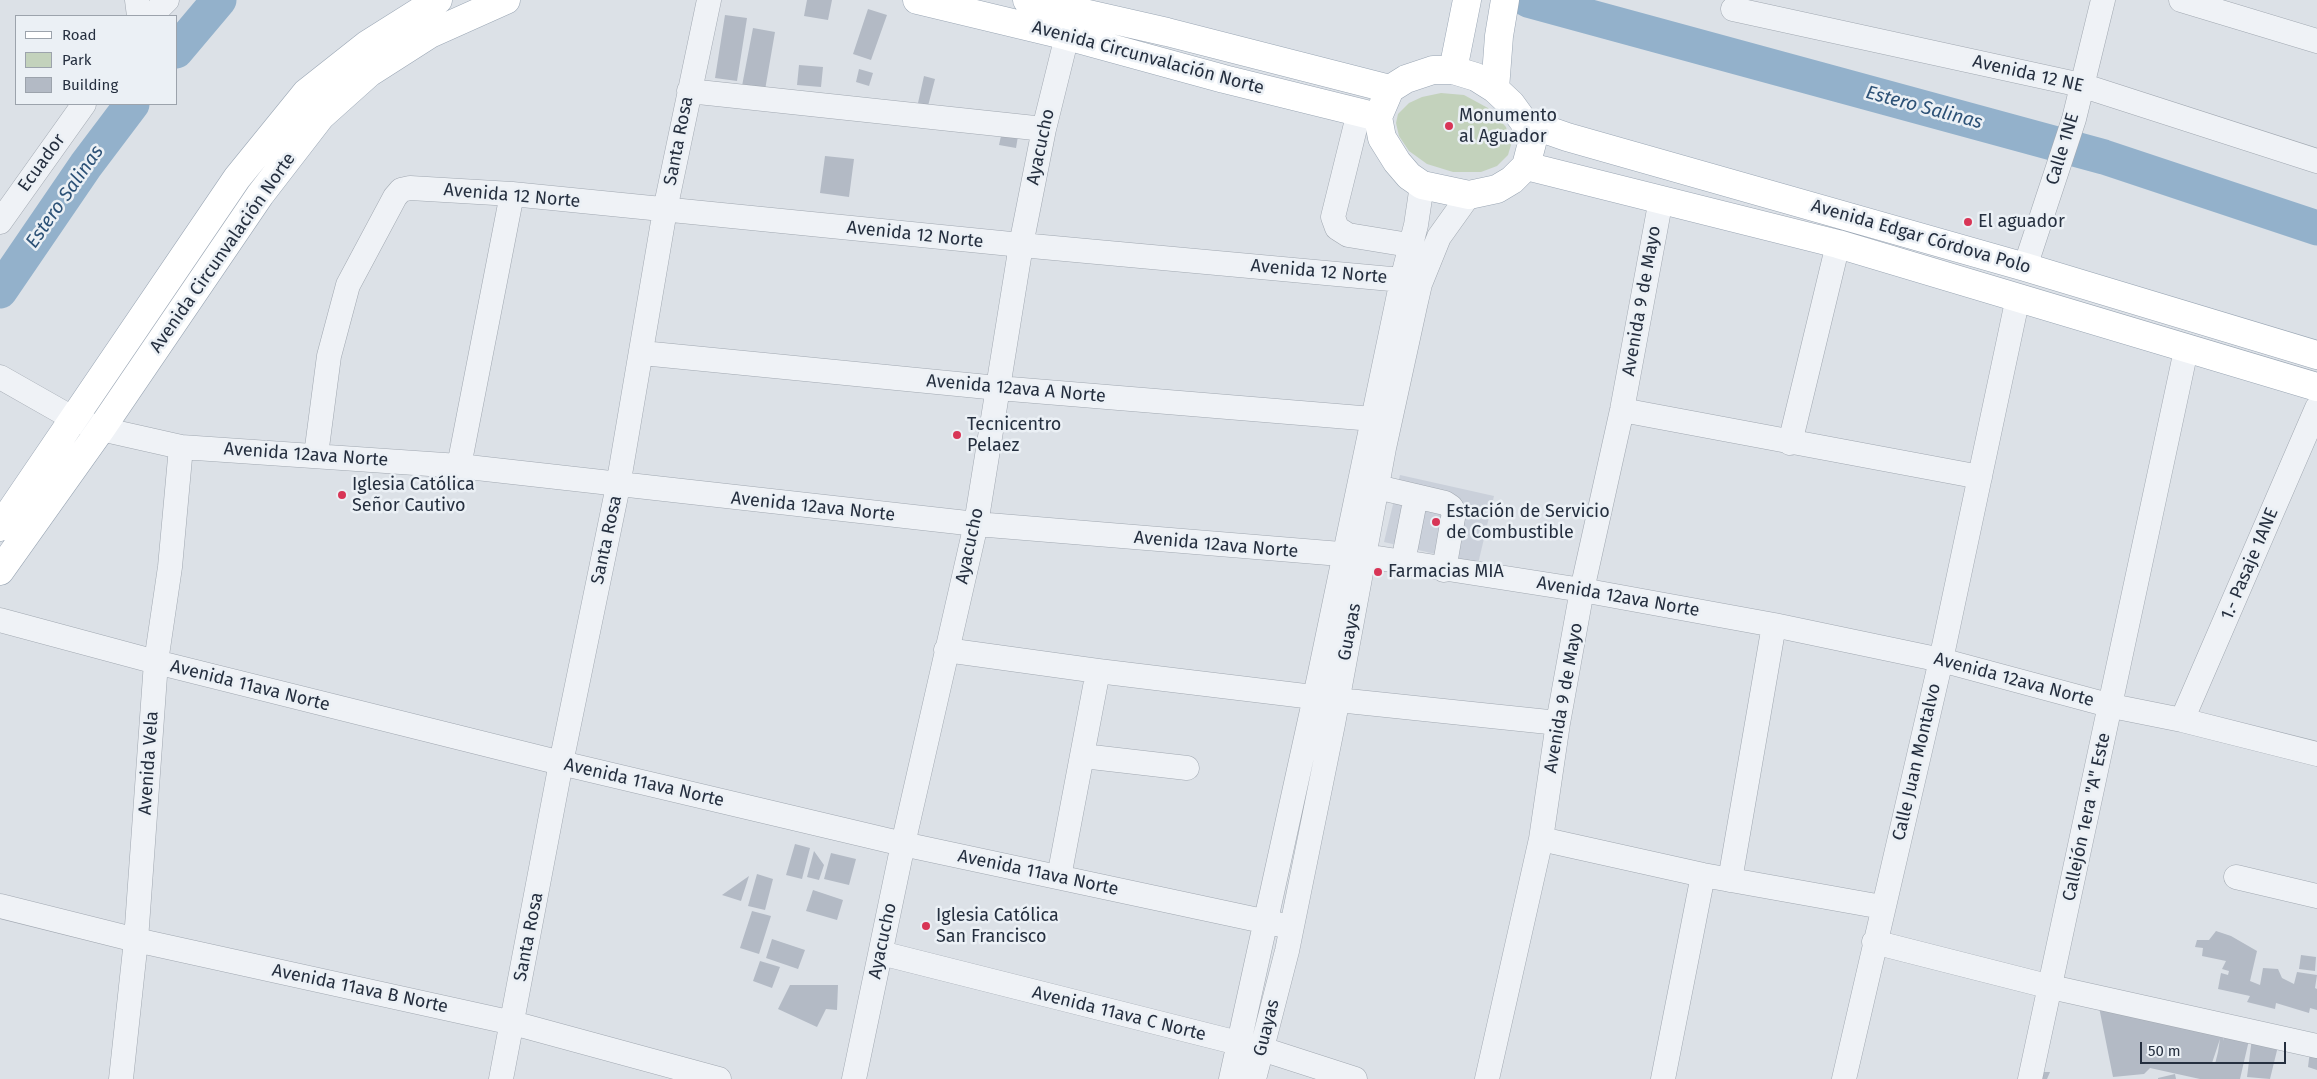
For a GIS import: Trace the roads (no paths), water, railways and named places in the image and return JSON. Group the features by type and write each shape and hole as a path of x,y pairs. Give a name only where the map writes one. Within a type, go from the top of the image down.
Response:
{"main road":[{"name":"Avenida Circunvalación Norte","path":"0,527 237,178 306,94 368,44 438,0"},
{"name":"Avenida Circunvalación Norte","path":"0,571 101,430 260,195 321,116 369,73 430,34 506,0"},
{"name":"Avenida Circunvalación Norte","path":"917,0 1072,24 1390,89"},
{"name":"Avenida Circunvalación Norte","path":"1027,0 1072,24 1224,79 1369,115"},
{"path":"1453,70 1467,0"},
{"path":"1495,89 1499,36 1505,0"},
{"path":"1433,70 1453,70 1476,77 1495,89 1511,104 1524,122 1532,143 1526,166 1512,180 1497,189 1469,195 1422,185 1409,176 1397,162 1369,115 1390,89 1406,79 1433,70"},
{"name":"Avenida Edgar Córdova Polo","path":"1524,122 2025,267 2317,356"},
{"name":"Avenida Edgar Córdova Polo","path":"1526,166 1838,244 2018,297 2186,350 2317,387"}],"street":[{"path":"137,0 138,15"},
{"path":"151,15 167,0"},
{"name":"Santa Rosa","path":"501,1079 561,763 618,486 665,210 709,0"},
{"name":"Calle 1NE","path":"2025,267 2074,118 2103,0"},
{"path":"2181,0 2317,41"},
{"name":"Avenida 12 NE","path":"1733,9 2081,85 2317,161"},
{"name":"Ayacucho","path":"854,1079 903,844 976,524 1021,245 1044,129 1072,24"},
{"path":"689,90 1044,129"},
{"name":"Ecuador","path":"1,218 83,105"},
{"path":"1369,115 1333,217 1337,228 1348,235 1409,245"},
{"name":"Guayas","path":"1231,1079 1250,1046 1292,927 1326,699 1381,421 1411,282 1409,245 1416,225 1422,185"},
{"name":"Avenida 12 Norte","path":"316,455 329,356 348,284 395,197 401,190 410,188 512,194 1411,282"},
{"path":"459,466 512,194"},
{"name":"Guayas","path":"1411,282 1438,237 1469,195"},
{"name":"Avenida 9 de Mayo","path":"1487,1079 1541,839 1558,723 1582,590 1622,410 1661,199"},
{"path":"1790,443 1838,244"},
{"name":"Calle Juan Montalvo","path":"1844,1079 1882,907 1941,660 2018,297"},
{"name":"Callejón 1era \"A\" Este","path":"2030,1079 2112,706 2186,350"},
{"name":"Avenida 12ava A Norte","path":"642,353 998,388 1381,421"},
{"name":"Avenida 12ava Norte","path":"5,380 74,419 101,430 181,447 459,466 618,486 976,524 1354,556 1582,590 1774,625 1941,660 2112,706 2182,720 2317,754"},
{"name":"1.- Pasaje 1ANE","path":"2182,720 2317,408"},
{"path":"1622,410 1790,443 1980,477"},
{"name":"Guayas","path":"1354,556 1377,487 1381,421"},
{"name":"Avenida Vela","path":"120,1079 136,940 156,662 170,567 181,447"},
{"path":"1377,487 1445,502 1454,512 1444,570"},
{"path":"1403,562 1416,496"},
{"name":"Avenida 11ava Norte","path":"0,620 156,662 561,763 903,844 1264,923 1292,927"},
{"path":"1730,880 1774,625"},
{"path":"946,650 1098,672 1326,699 1558,723"},
{"path":"1060,877 1098,672"},
{"name":"Guayas","path":"1254,1079 1250,1046 1264,923 1326,699"},
{"path":"1083,756 1187,768"},
{"path":"1541,839 1703,875 1882,907"},
{"path":"1664,1079 1703,875"},
{"path":"2236,877 2317,896"},
{"name":"Avenida 11ava B Norte","path":"0,906 136,940 513,1023 719,1079"},
{"path":"1874,942 2051,987 2317,1046"},
{"name":"Avenida 11ava C Norte","path":"881,953 1250,1046 1355,1079"}],"waterway":[{"name":"Estero Salinas","path":"178,49 219,0"},
{"name":"Estero Salinas","path":"1528,0 2104,157 2317,228"},
{"name":"Estero Salinas","path":"0,291 86,165 131,105"}],"place":[{"name":"Monumento al Aguador","path":"1449,126"},
{"name":"El aguador","path":"1968,222"},
{"name":"Tecnicentro Pelaez","path":"957,435"},
{"name":"Iglesia Católica Señor Cautivo","path":"342,495"},
{"name":"Estación de Servicio de Combustible","path":"1436,522"},
{"name":"Farmacias MIA","path":"1378,572"},
{"name":"Iglesia Católica San Francisco","path":"926,926"}]}
